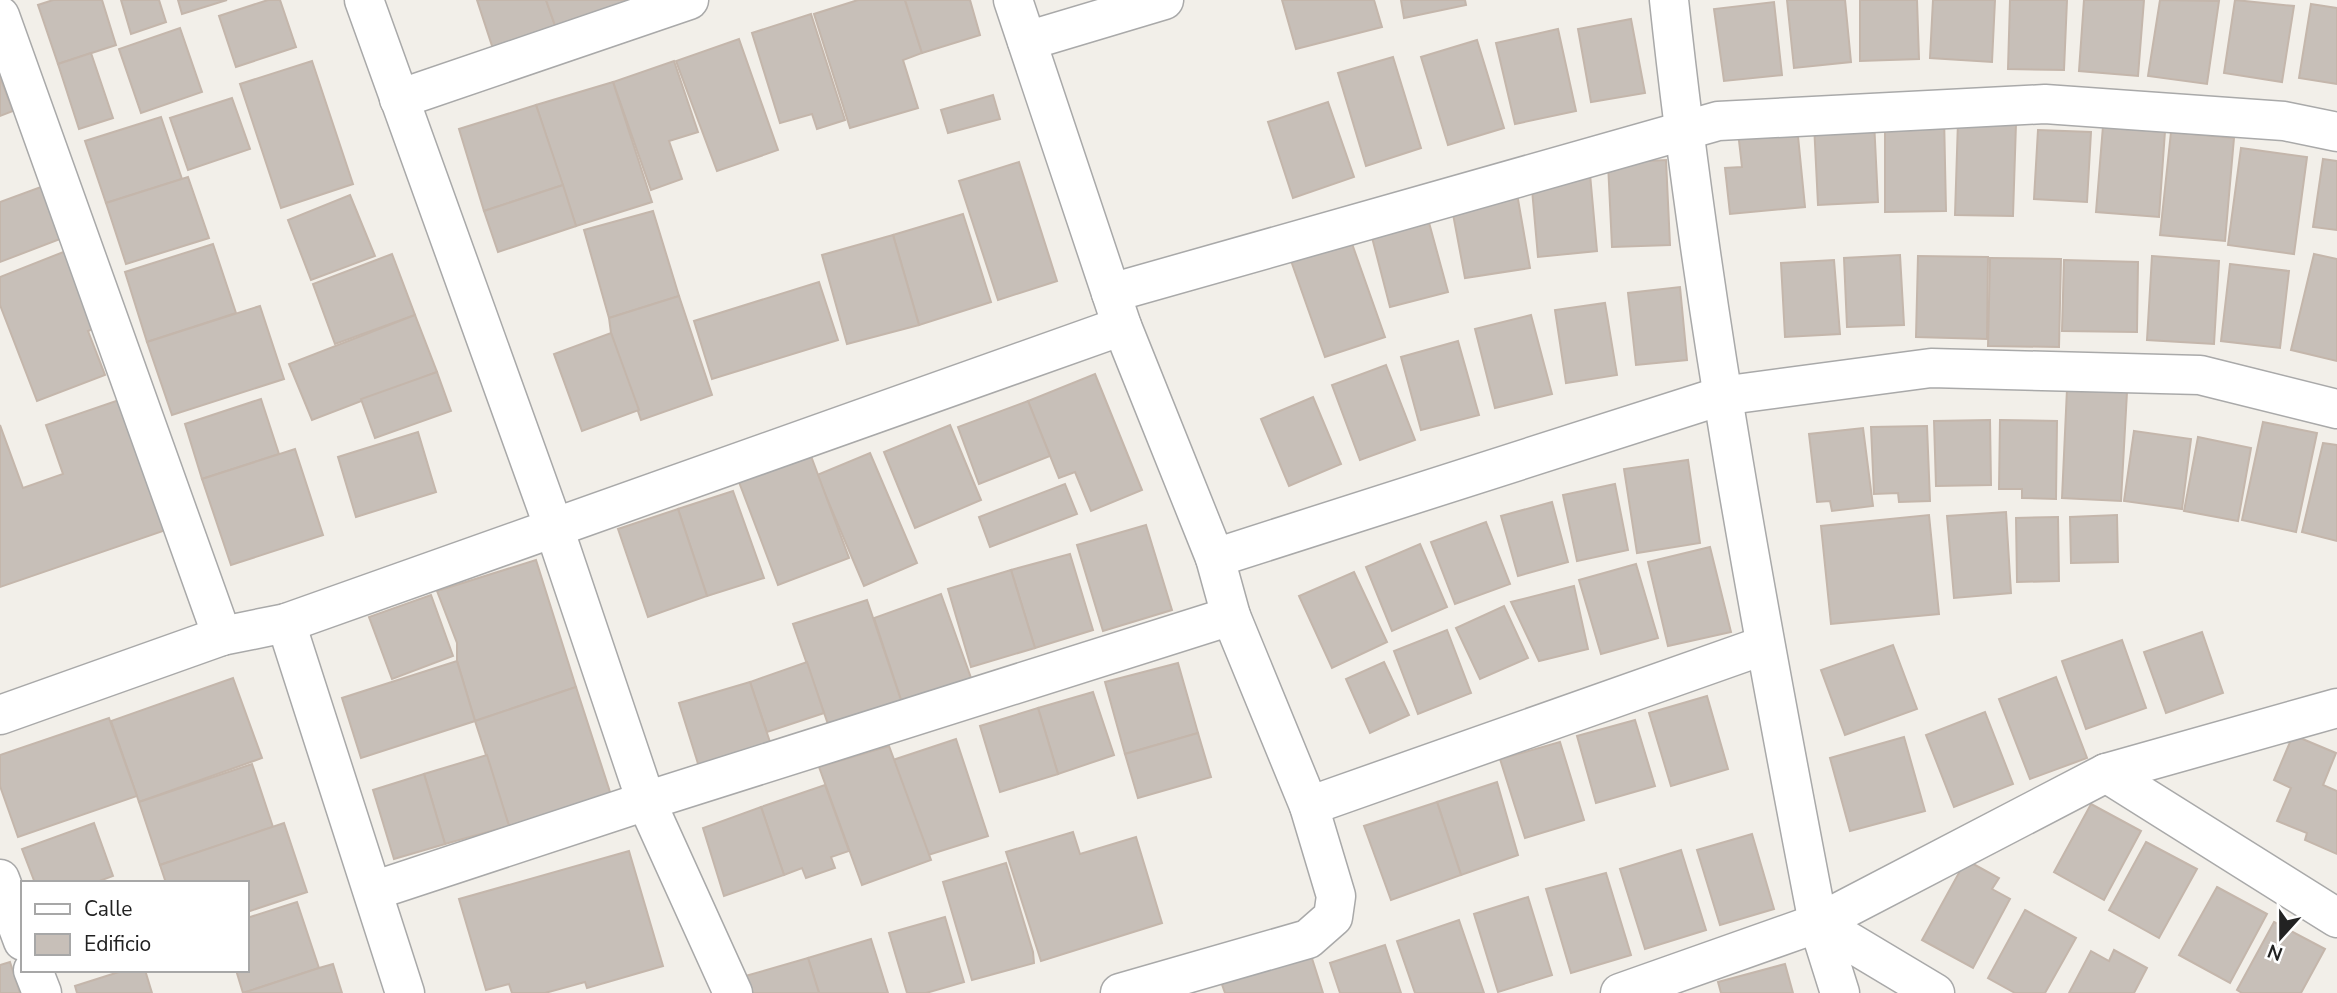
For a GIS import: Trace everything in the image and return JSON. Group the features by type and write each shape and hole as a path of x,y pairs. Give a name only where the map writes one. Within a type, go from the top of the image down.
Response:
{"street":[{"path":"364,0 554,528 646,801 733,993"},
{"path":"399,99 689,0"},
{"path":"1013,0 1117,310 1215,558 1231,616 1308,806 1336,895 1333,917 1308,939 1120,993"},
{"path":"1027,41 1164,0"},
{"path":"1669,0 1682,129 1721,396 1818,923 1839,993"},
{"path":"0,16 222,636"},
{"path":"0,715 222,636 286,623 554,528 1117,310 1682,129 1718,121 2045,104 2284,121 2337,132"},
{"path":"1215,558 1721,396 1931,368 2200,375 2337,409"},
{"path":"373,891 646,801 1231,616"},
{"path":"286,623 405,993"},
{"path":"1308,806 1765,645"},
{"path":"1619,993 1818,923 2106,773 2337,708"},
{"path":"2106,773 2337,918"},
{"path":"0,879 21,936"},
{"path":"1818,923 1935,993"},
{"path":"34,972 41,993"}],"building":[{"path":"53,0 102,0 116,45 58,64 38,5"},
{"path":"121,0 159,0 166,22 131,34"},
{"path":"178,0 227,0 182,14"},
{"path":"268,0 280,0 296,47 236,67 219,16"},
{"path":"477,0 546,0 558,34 495,55"},
{"path":"546,0 633,0 558,34"},
{"path":"858,0 905,0 922,53 903,60 918,108 850,128 814,14"},
{"path":"905,0 970,0 980,35 922,53"},
{"path":"1282,0 1374,0 1382,27 1296,49"},
{"path":"1401,0 1465,0 1466,5 1404,18"},
{"path":"1787,0 1845,0 1851,62 1794,68"},
{"path":"1860,0 1917,0 1919,59 1860,61"},
{"path":"1933,0 1995,0 1992,62 1930,58"},
{"path":"2010,0 2067,0 2064,70 2008,69"},
{"path":"2084,0 2144,0 2138,76 2079,71"},
{"path":"2160,0 2219,1 2207,84 2148,76"},
{"path":"2235,0 2294,6 2282,82 2224,73"},
{"path":"1774,2 1782,75 1724,81 1714,9"},
{"path":"2311,4 2337,8 2337,84 2299,78"},
{"path":"811,14 845,120 817,129 812,114 780,123 752,33"},
{"path":"1631,19 1645,93 1591,102 1578,29"},
{"path":"180,28 202,92 141,113 119,49"},
{"path":"1558,29 1576,111 1515,124 1496,43"},
{"path":"739,39 778,150 717,171 676,61"},
{"path":"1477,40 1504,128 1448,145 1421,57"},
{"path":"91,53 113,118 79,129 58,64"},
{"path":"1393,57 1421,148 1366,166 1338,73"},
{"path":"312,61 353,184 281,208 240,84"},
{"path":"674,61 698,132 669,141 682,179 651,190 613,82"},
{"path":"0,77 13,111 0,116"},
{"path":"613,82 652,202 576,226 536,105"},
{"path":"993,95 1000,119 948,133 941,110"},
{"path":"232,98 250,149 188,170 170,118"},
{"path":"1328,102 1354,177 1293,198 1268,122"},
{"path":"536,105 563,185 484,211 459,129"},
{"path":"1885,115 1944,115 1946,211 1885,212"},
{"path":"161,117 182,179 106,203 85,141"},
{"path":"1874,121 1878,202 1818,205 1814,124"},
{"path":"1958,121 2016,123 2013,216 1955,215"},
{"path":"1797,126 1805,207 1730,214 1725,168 1742,167 1738,132"},
{"path":"2103,126 2165,131 2159,217 2096,212"},
{"path":"2038,130 2091,132 2087,202 2034,199"},
{"path":"2171,132 2234,138 2225,241 2160,235"},
{"path":"2241,148 2307,157 2294,254 2228,245"},
{"path":"2323,159 2337,161 2337,230 2313,227"},
{"path":"1666,160 1670,245 1612,247 1608,163"},
{"path":"1019,162 1057,281 998,300 959,181"},
{"path":"1590,174 1597,251 1538,257 1531,178"},
{"path":"188,177 209,238 126,264 106,203"},
{"path":"49,184 68,236 0,262 0,202"},
{"path":"563,185 576,226 498,252 484,211"},
{"path":"1516,188 1530,268 1465,278 1450,198"},
{"path":"350,195 375,256 311,280 288,220"},
{"path":"1425,208 1448,292 1390,307 1368,222"},
{"path":"653,211 679,296 609,318 584,230"},
{"path":"963,214 991,302 919,325 893,235"},
{"path":"893,235 919,325 847,344 822,255"},
{"path":"1350,238 1385,337 1325,357 1290,258"},
{"path":"213,244 236,313 147,342 125,272"},
{"path":"71,249 100,326 88,331 105,375 37,401 0,305 0,277"},
{"path":"392,254 415,315 335,344 313,284"},
{"path":"2314,254 2337,259 2337,361 2291,350"},
{"path":"1900,255 1904,325 1847,327 1844,258"},
{"path":"1918,256 1988,257 1987,339 1916,337"},
{"path":"2152,256 2219,261 2214,344 2147,340"},
{"path":"1990,258 2061,259 2059,347 1988,346"},
{"path":"1834,260 1840,334 1785,337 1781,263"},
{"path":"2064,260 2138,262 2137,332 2062,331"},
{"path":"2230,264 2289,271 2280,348 2221,341"},
{"path":"819,282 838,340 712,379 694,321"},
{"path":"1680,287 1687,360 1636,365 1628,293"},
{"path":"679,296 712,395 641,420 611,333 609,318"},
{"path":"1605,303 1617,375 1566,383 1555,310"},
{"path":"260,306 284,379 172,415 147,342"},
{"path":"415,315 437,372 312,420 289,364"},
{"path":"1531,315 1552,394 1495,408 1475,329"},
{"path":"611,333 639,410 582,431 554,354"},
{"path":"1458,341 1479,415 1421,430 1401,357"},
{"path":"1386,365 1415,440 1360,460 1332,385"},
{"path":"437,372 451,411 375,438 361,399"},
{"path":"1095,374 1142,490 1091,511 1075,472 1059,478 1028,401"},
{"path":"2067,389 2127,392 2121,501 2062,498"},
{"path":"1313,397 1341,464 1289,486 1261,419"},
{"path":"261,399 279,454 202,479 185,424"},
{"path":"119,400 166,530 0,587 0,425 23,488 63,474 46,425"},
{"path":"1028,401 1050,456 979,484 958,427"},
{"path":"1990,420 1991,485 1936,486 1934,421"},
{"path":"2000,420 2057,421 2056,499 2022,498 2022,489 1999,489"},
{"path":"2263,422 2317,433 2296,532 2242,520"},
{"path":"950,425 981,500 915,528 884,452"},
{"path":"1927,426 1930,501 1899,502 1898,493 1874,494 1871,427"},
{"path":"1863,428 1873,506 1832,511 1830,501 1817,502 1809,434"},
{"path":"2134,431 2191,439 2182,509 2124,501"},
{"path":"418,432 436,492 356,517 338,457"},
{"path":"2198,437 2251,448 2238,521 2184,511"},
{"path":"2323,443 2337,445 2337,541 2302,532"},
{"path":"295,449 323,535 231,565 202,479"},
{"path":"870,453 917,563 864,586 817,475"},
{"path":"811,456 849,558 778,585 739,482"},
{"path":"1688,460 1700,543 1637,553 1624,469"},
{"path":"1065,484 1077,514 990,547 979,517"},
{"path":"1615,484 1628,550 1577,561 1563,495"},
{"path":"733,491 764,578 707,596 678,509"},
{"path":"1552,502 1568,562 1518,576 1501,516"},
{"path":"678,509 707,596 648,617 618,529"},
{"path":"2006,512 2011,593 1954,598 1947,516"},
{"path":"1929,515 1939,614 1831,624 1821,526"},
{"path":"2117,515 2118,562 2071,563 2070,517"},
{"path":"2058,517 2059,581 2017,582 2016,518"},
{"path":"1486,522 1510,584 1455,604 1431,542"},
{"path":"1146,525 1172,610 1103,631 1077,545"},
{"path":"1420,544 1447,607 1392,631 1366,567"},
{"path":"1710,547 1731,632 1668,646 1648,562"},
{"path":"1070,554 1093,630 1035,648 1011,570"},
{"path":"536,560 576,687 475,721 457,661 457,643 437,591"},
{"path":"1636,564 1658,638 1601,654 1579,580"},
{"path":"1011,570 1035,648 971,667 948,589"},
{"path":"1354,572 1387,642 1332,668 1299,596"},
{"path":"1574,586 1588,649 1539,661 1511,602"},
{"path":"941,594 971,678 902,703 874,618"},
{"path":"431,595 453,656 392,679 369,617"},
{"path":"867,600 902,703 829,727 793,624"},
{"path":"1504,606 1528,658 1480,679 1456,628"},
{"path":"1447,630 1471,693 1418,714 1394,651"},
{"path":"2202,632 2223,693 2166,713 2144,652"},
{"path":"2122,640 2146,708 2086,729 2062,661"},
{"path":"1893,645 1917,709 1845,735 1821,670"},
{"path":"457,661 475,721 361,758 342,698"},
{"path":"807,662 824,713 767,732 750,682"},
{"path":"1384,662 1409,715 1370,733 1346,679"},
{"path":"1178,663 1198,733 1125,754 1105,682"},
{"path":"2056,677 2087,758 2030,779 1999,699"},
{"path":"233,678 262,758 139,802 111,721"},
{"path":"750,682 772,748 700,770 679,703"},
{"path":"576,687 611,795 509,826 475,721"},
{"path":"1093,692 1114,755 1058,774 1038,708"},
{"path":"1707,696 1728,769 1671,786 1649,713"},
{"path":"1038,708 1058,774 1000,792 980,726"},
{"path":"1985,712 2013,784 1954,807 1926,735"},
{"path":"109,718 137,796 18,837 0,786 0,755"},
{"path":"1635,720 1655,786 1596,803 1577,736"},
{"path":"1198,733 1211,777 1138,798 1125,754"},
{"path":"2293,735 2336,753 2323,785 2337,791 2337,854 2305,840 2307,833 2277,821 2291,788 2274,780"},
{"path":"1904,737 1925,811 1850,831 1830,758"},
{"path":"956,739 988,836 925,856 893,760"},
{"path":"1560,742 1584,820 1525,838 1500,759"},
{"path":"889,746 931,860 862,885 819,767"},
{"path":"487,755 509,826 445,844 424,774"},
{"path":"252,764 273,827 160,865 139,802"},
{"path":"424,774 445,844 394,859 373,790"},
{"path":"1497,782 1518,855 1461,875 1437,802"},
{"path":"825,785 849,851 831,857 835,868 806,878 802,868 784,875 761,807"},
{"path":"1437,802 1461,875 1391,900 1364,826"},
{"path":"2091,804 2141,831 2104,900 2054,872"},
{"path":"761,807 784,875 724,896 703,828"},
{"path":"94,823 113,876 99,881 34,881 22,849"},
{"path":"284,823 307,892 248,912 248,881 165,881 160,865"},
{"path":"1073,832 1080,854 1136,837 1162,923 1041,961 1006,852"},
{"path":"1752,834 1774,909 1720,925 1697,850"},
{"path":"2146,842 2197,869 2159,938 2109,910"},
{"path":"1681,850 1706,930 1645,949 1620,869"},
{"path":"629,851 663,966 587,988 585,982 545,993 512,993 509,984 486,990 459,899"},
{"path":"1966,860 1999,878 1992,889 2010,899 1973,968 1922,940"},
{"path":"1006,863 1034,963 972,980 943,882"},
{"path":"1606,873 1631,955 1571,973 1546,889"},
{"path":"2217,887 2267,914 2230,983 2179,955"},
{"path":"1528,897 1552,975 1498,992 1474,914"},
{"path":"297,902 319,968 243,993 237,972 248,972 248,918"},
{"path":"2025,910 2076,938 2045,993 2015,993 1988,978"},
{"path":"945,917 964,982 926,993 907,993 889,933"},
{"path":"1459,920 1484,993 1415,993 1397,941"},
{"path":"2274,922 2325,949 2301,993 2242,993 2237,990"},
{"path":"871,939 888,993 819,993 808,958"},
{"path":"1385,945 1401,993 1340,993 1330,963"},
{"path":"1309,949 1323,993 1225,993 1219,976"},
{"path":"2114,950 2147,968 2134,993 2069,993 2091,951 2109,961"},
{"path":"808,958 819,993 747,993 742,977"},
{"path":"10,962 20,993 0,993 0,965"},
{"path":"333,964 342,993 243,993 319,968"},
{"path":"1785,964 1793,993 1721,993 1718,982"},
{"path":"119,972 146,972 152,993 77,993 75,986"}]}
